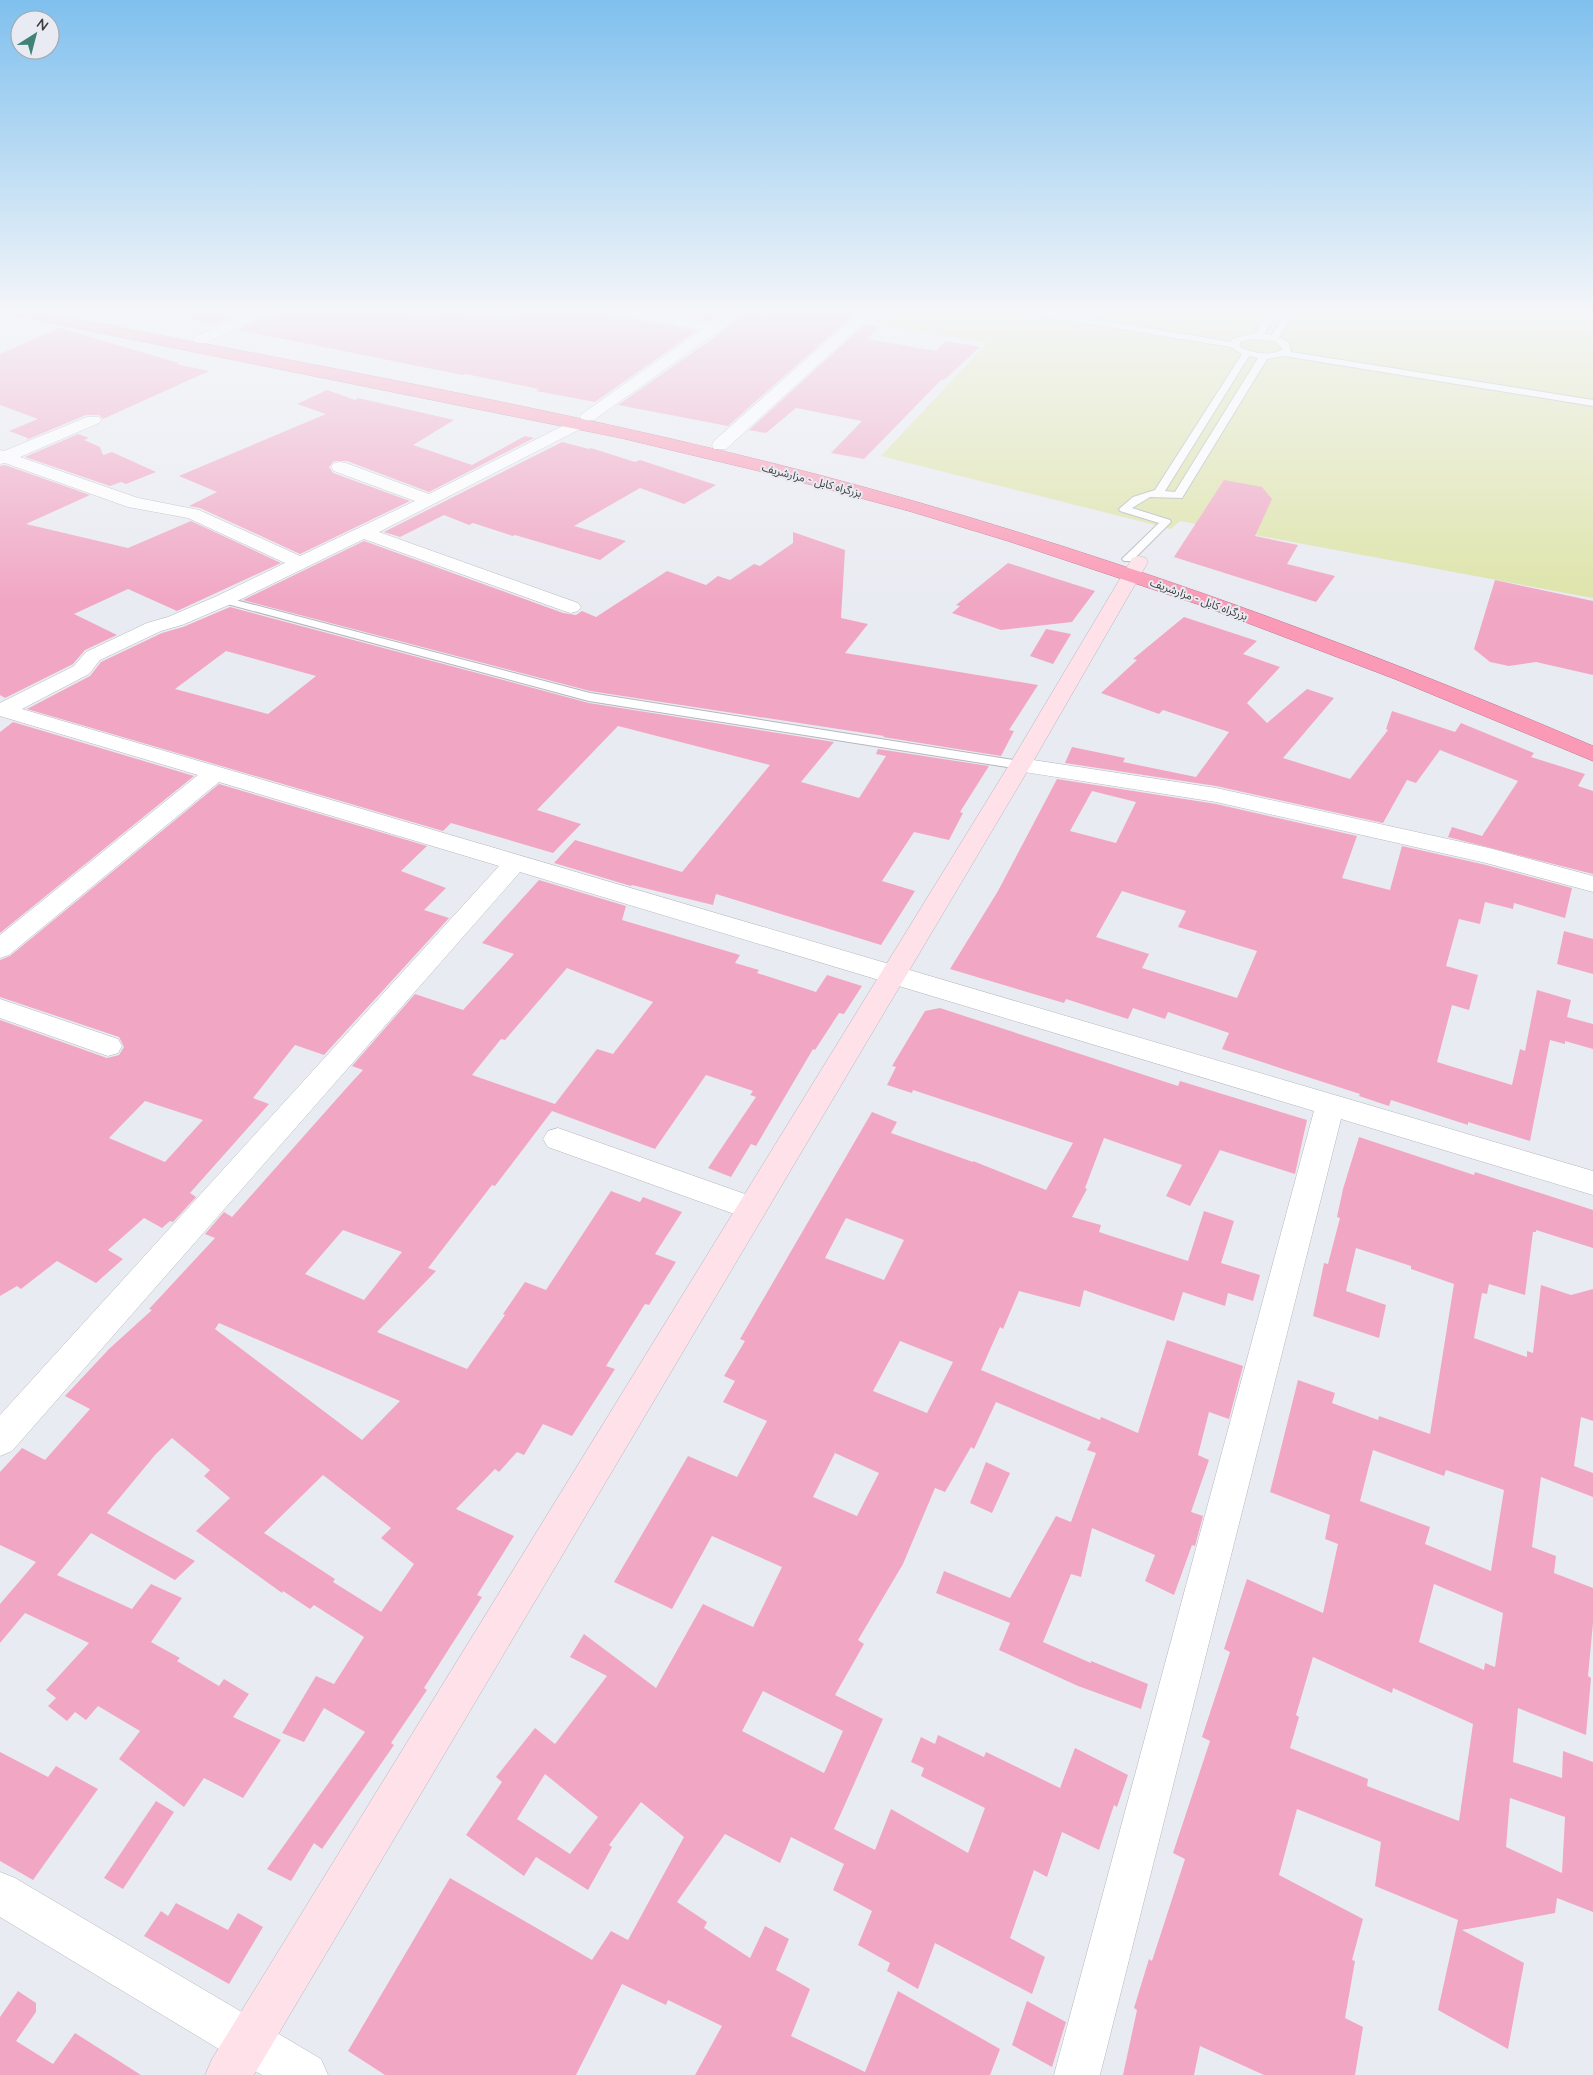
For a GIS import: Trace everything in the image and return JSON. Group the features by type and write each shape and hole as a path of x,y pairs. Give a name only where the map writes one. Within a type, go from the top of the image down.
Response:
{"highway":[{"name":"بزرگراه کابل - مزارشریف","path":"509,406 720,445 825,470 969,510 1399,656 1566,724"},
{"name":"بزرگراه کابل - مزارشریف","path":"515,406 583,420 816,480 970,523 1133,565 1371,661 1593,754"}],"street":[{"path":"1,710 82,670 93,656 154,627 175,621 224,600 430,500 583,420 603,406"},
{"path":"720,445 764,406"},
{"path":"1,457 93,420"},
{"path":"1,457 134,503 193,514 301,563"},
{"path":"340,467 430,500"},
{"path":"361,532 571,607"},
{"path":"238,2058 1020,765 1133,565"},
{"path":"1,710 1593,1183"},
{"path":"1020,765 1216,795 1490,856 1593,884"},
{"path":"0,950 215,773"},
{"path":"0,1440 515,863"},
{"path":"0,1008 108,1046"},
{"path":"1077,2075 1330,1105"},
{"path":"558,1139 751,1208"},
{"path":"0,1893 238,2058 305,2075"}],"lane":[{"path":"1159,492 1214,406"},
{"path":"1133,565 1166,522 1124,509 1137,497 1159,492 1178,496 1233,406"},
{"path":"224,600 588,697 1020,765"}],"green space":[{"path":"928,406 1593,406 1593,598 1180,521 1171,529 881,456"}],"building":[{"path":"2,406 132,406 103,419 99,415 86,415 26,440 28,438 9,431 38,419"},
{"path":"302,406 392,406 454,420 413,445 472,465 525,436 534,438 429,492 347,461 334,461 329,467 333,473 410,501 300,554 200,508 189,506 217,492 179,476 326,414"},
{"path":"622,406 751,406 728,426"},
{"path":"775,406 916,406 864,459 831,453 862,421 796,408 766,433 749,430"},
{"path":"78,434 89,438 84,440 100,447 103,455 112,452 156,472 126,484 121,482 110,486 25,457"},
{"path":"562,442 591,448 635,462 640,460 716,485 684,504 640,488 574,526 626,541 600,560 473,523 469,525 444,515 400,537 384,532"},
{"path":"5,465 90,495 26,524 128,548 191,521 281,563 177,611 128,589 74,614 117,635 85,650 73,664 5,698 0,695 0,466"},
{"path":"1224,480 1262,487 1272,499 1255,536 1298,545 1287,564 1335,576 1316,602 1174,557"},
{"path":"793,532 845,550 841,618 868,624 845,653 1038,685 1009,730 1014,731 1001,756 590,691 243,600 364,541 563,613 576,615 582,611 596,617 667,571 706,585 718,576 730,580 754,564 760,566 793,543"},
{"path":"1008,563 1095,591 1072,622 1001,630 952,613 960,606 956,605"},
{"path":"1495,580 1593,601 1593,675 1536,662 1509,666 1490,662 1474,649"},
{"path":"230,607 589,703 834,742 801,782 859,798 886,756 876,754 878,749 989,766 960,812 963,813 949,840 914,832 882,881 915,891 881,945 716,894 713,905 631,886 554,863 575,840 682,872 770,765 618,726 537,810 581,824 553,853 451,823 443,831 27,709 90,676 101,662 162,633 183,627","holes":["226,651 316,676 268,714 175,689"]},
{"path":"1184,617 1257,641 1243,654 1280,667 1247,703 1267,723 1307,689 1334,698 1283,758 1350,779 1388,730 1386,729 1392,711 1455,732 1461,723 1534,753 1531,757 1585,774 1578,786 1593,791 1593,874 1448,837 1452,827 1482,836 1518,781 1440,750 1416,783 1407,780 1383,823 1216,786 1065,763 1072,747 1125,758 1123,762 1196,777 1229,732 1163,710 1159,714 1101,693 1137,660 1133,659"},
{"path":"1046,629 1071,634 1053,664 1030,656"},
{"path":"13,722 194,776 0,933 0,732"},
{"path":"1057,779 1216,804 1357,836 1342,878 1390,890 1402,846 1486,865 1572,888 1565,918 1514,903 1513,909 1485,902 1480,924 1459,919 1446,966 1478,975 1469,1010 1452,1005 1437,1062 1512,1085 1520,1049 1525,1051 1537,990 1571,1000 1567,1017 1593,1024 1593,1049 1565,1041 1565,1044 1550,1040 1530,1141 1468,1122 1468,1125 1391,1100 1389,1106 1359,1096 1360,1094 1222,1049 1229,1033 1168,1012 1165,1019 1133,1008 1128,1019 1066,999 1064,1003 950,969 998,891","holes":["1092,791 1136,802 1116,843 1070,831","1122,891 1186,911 1178,927 1257,951 1237,998 1142,968 1149,954 1096,937"]},
{"path":"219,784 427,846 401,871 446,888 424,910 449,918 324,1055 295,1045 253,1098 269,1104 190,1193 196,1197 173,1222 170,1221 162,1228 144,1218 108,1250 123,1259 96,1283 57,1261 21,1289 17,1286 0,1296 0,1020 107,1058 119,1055 124,1047 119,1037 0,997 0,960 10,956","holes":["145,1101 203,1120 165,1162 109,1138"]},
{"path":"539,880 626,906 622,920 740,955 735,963 759,970 757,973 816,992 827,975 862,986 844,1014 839,1013 815,1050 813,1049 756,1146 751,1144 731,1177 708,1168 756,1097 750,1095 753,1091 706,1075 655,1149 552,1111 495,1186 492,1185 428,1268 436,1271 377,1332 467,1369 505,1315 503,1314 525,1282 546,1290 611,1191 640,1202 643,1197 682,1212 655,1254 676,1262 649,1305 645,1304 606,1366 615,1369 572,1436 543,1424 524,1455 517,1452 499,1472 495,1469 456,1509 514,1536 477,1595 482,1597 424,1688 427,1690 391,1743 394,1745 322,1849 314,1843 291,1881 267,1869 365,1732 324,1708 304,1742 282,1733 316,1676 334,1684 364,1637 314,1605 310,1609 283,1591 282,1593 196,1531 230,1498 204,1476 210,1470 172,1438 155,1455 107,1513 195,1561 175,1580 91,1533 57,1575 132,1609 151,1584 182,1598 151,1642 180,1658 177,1661 219,1686 224,1679 249,1694 233,1717 281,1740 243,1798 204,1778 184,1807 119,1759 140,1731 98,1706 86,1720 75,1712 67,1721 48,1706 56,1698 46,1690 89,1643 25,1613 0,1643 0,1604 36,1562 0,1545 0,1472 22,1448 45,1460 90,1409 65,1396 109,1349 152,1310 149,1309 215,1238 205,1234 224,1212 232,1217 363,1070 352,1066 415,994 463,1010 514,954 482,943","holes":["567,968 653,1002 613,1054 597,1049 555,1104 472,1075 501,1039 505,1040","343,1230 402,1252 364,1300 305,1274","219,1323 400,1401 362,1440 215,1329","323,1475 391,1528 381,1538 414,1564 381,1612 333,1582 335,1579 264,1533"]},
{"path":"1564,931 1593,939 1593,974 1557,964"},
{"path":"940,1008 1178,1086 1180,1081 1307,1120 1295,1174 1220,1150 1190,1206 1166,1196 1182,1165 1104,1138 1085,1188 1087,1189 1072,1217 1101,1225 1099,1232 1188,1261 1204,1211 1234,1221 1221,1263 1260,1275 1253,1301 1228,1293 1225,1306 1183,1292 1174,1321 1084,1290 1080,1307 1019,1291 1003,1329 1000,1327 981,1370 1100,1420 1101,1417 1138,1433 1167,1340 1243,1366 1229,1419 1209,1412 1198,1455 1209,1460 1191,1512 1203,1516 1195,1546 1192,1545 1174,1595 1145,1581 1155,1555 1092,1528 1081,1577 1071,1574 1043,1642 1091,1663 1091,1661 1148,1684 1141,1709 1078,1686 999,1650 1010,1623 936,1593 944,1571 1010,1598 1056,1516 1071,1522 1096,1453 1087,1450 1091,1442 996,1402 974,1449 971,1447 945,1492 935,1488 903,1564 858,1640 864,1644 835,1695 883,1719 834,1829 875,1850 891,1809 968,1853 985,1808 921,1776 924,1768 911,1762 921,1737 935,1744 938,1735 984,1757 986,1752 1060,1788 1075,1748 1128,1775 1117,1807 1114,1805 1099,1850 1062,1832 1047,1877 1034,1870 1010,1938 1045,1957 1032,1994 935,1943 918,1989 887,1971 890,1963 858,1945 872,1911 833,1890 844,1864 791,1837 780,1863 725,1834 677,1902 707,1922 704,1928 750,1958 765,1926 789,1939 776,1970 810,1989 791,2036 865,2072 898,1991 1000,2049 990,2075 695,2075 722,2026 668,2000 666,2005 622,1984 576,2075 385,2075 348,2051 450,1878 592,1960 611,1931 628,1940 684,1837 641,1802 609,1845 612,1847 588,1890 536,1857 524,1876 466,1835 502,1782 496,1777 535,1728 555,1744 607,1676 570,1657 584,1634 656,1688 703,1604 753,1627 782,1567 712,1536 672,1609 614,1582 688,1456 737,1477 767,1421 723,1402 735,1381 724,1376 745,1341 740,1339 872,1112 897,1122 891,1133 973,1161 1046,1190 1073,1143 913,1090 912,1093 887,1085 896,1067 892,1066 925,1011","holes":["846,1218 904,1240 884,1280 825,1258","900,1341 953,1362 927,1413 873,1391","835,1453 879,1473 857,1516 813,1497","763,1691 843,1731 824,1773 742,1731","545,1774 598,1817 570,1854 517,1819"]},
{"path":"1359,1137 1474,1175 1475,1172 1593,1210 1593,1248 1536,1230 1536,1232 1533,1232 1525,1295 1489,1284 1487,1294 1482,1293 1474,1338 1527,1357 1527,1351 1533,1353 1541,1285 1571,1295 1593,1289 1593,1421 1581,1417 1574,1466 1593,1473 1593,1497 1541,1477 1532,1547 1556,1556 1554,1573 1593,1588 1593,1623 1588,1676 1591,1678 1586,1735 1518,1708 1513,1762 1562,1778 1563,1751 1593,1762 1593,1912 1557,1898 1555,1913 1462,1930 1524,1963 1508,2049 1438,2010 1458,1920 1375,1886 1381,1842 1297,1809 1279,1875 1363,1919 1352,1960 1355,1961 1345,2018 1363,2027 1355,2075 1264,2075 1200,2046 1194,2075 1123,2075 1137,2010 1134,2008 1149,1959 1152,1961 1185,1859 1173,1853 1210,1741 1202,1737 1230,1652 1224,1649 1247,1579 1323,1613 1338,1544 1325,1539 1330,1515 1270,1492 1298,1380 1335,1393 1332,1403 1378,1420 1379,1416 1430,1434 1454,1284 1411,1269 1411,1266 1356,1248 1346,1291 1386,1305 1379,1338 1313,1316 1324,1263 1328,1264 1340,1218 1337,1217 1343,1189","holes":["1373,1450 1444,1476 1446,1470 1504,1490 1491,1571 1425,1544 1430,1527 1360,1501","1434,1584 1503,1613 1495,1667 1485,1663 1484,1670 1419,1642","1313,1657 1392,1693 1393,1688 1473,1724 1459,1821 1367,1786 1368,1779 1290,1748 1299,1717 1296,1715","1510,1798 1565,1817 1562,1873 1506,1847"]},
{"path":"986,1462 1010,1473 992,1513 970,1503"},
{"path":"0,1752 48,1777 56,1766 98,1789 33,1880 0,1861"},
{"path":"156,1801 174,1812 123,1889 104,1878"},
{"path":"176,1903 228,1930 238,1913 263,1927 229,1984 144,1936 161,1911 168,1916"},
{"path":"18,1991 36,2003 36,2012 16,2041 53,2064 75,2033 141,2075 0,2075 0,2017"},
{"path":"1027,2001 1066,2022 1052,2067 1012,2045"}]}
